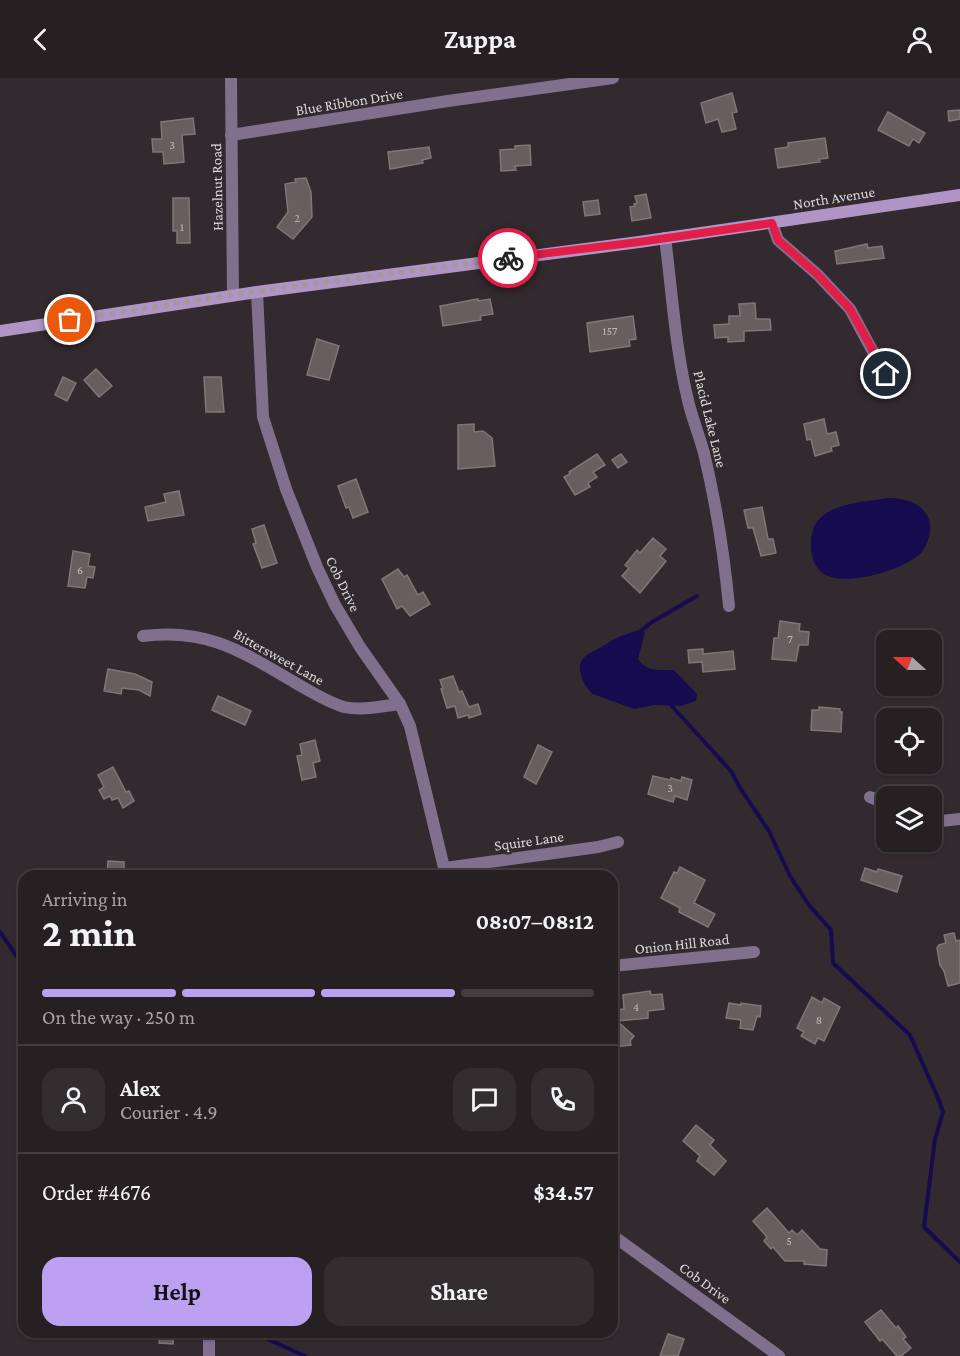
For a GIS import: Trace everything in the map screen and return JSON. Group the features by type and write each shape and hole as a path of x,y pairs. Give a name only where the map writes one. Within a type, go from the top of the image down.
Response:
{"street":[{"name":"Hazelnut Road","path":"231,78 233,295"},
{"name":"Blue Ribbon Drive","path":"231,135 613,78"},
{"name":"North Avenue","path":"0,331 233,295 665,238 960,195"},
{"path":"772,223 778,240 818,275 850,309 887,378"},
{"name":"Placid Lake Lane","path":"665,238 683,376 712,488 724,550 729,606"},
{"name":"Cob Drive","path":"257,292 262,410 275,456 301,529 335,605 364,654 400,704 410,726 446,870"},
{"name":"Bittersweet Lane","path":"143,636 202,636 241,651 325,699 346,707 366,708 400,704"},
{"path":"870,797 876,800"},
{"path":"942,821 960,819"},
{"name":"Squire Lane","path":"458,870 618,842"},
{"name":"Onion Hill Road","path":"618,965 754,952"},
{"name":"Cob Drive","path":"618,1238 779,1356"},
{"path":"209,1338 209,1356"}],"shaded area":[{"path":"887,498 905,500 925,512 930,527 928,539 921,553 901,566 871,576 840,579 828,576 819,570 811,552 813,531 818,520 837,508"},
{"path":"639,630 645,632 638,659 650,668 674,670 697,694 696,701 681,706 654,705 634,709 593,694 588,689 580,671 582,660 617,638"}],"building":[{"path":"732,93 737,112 732,113 736,129 722,132 718,119 706,123 701,103"},
{"path":"960,110 960,119 949,121 948,111"},
{"path":"888,112 925,133 919,143 913,139 909,146 878,130"},
{"path":"193,118 195,134 182,135 184,162 164,164 163,152 153,152 152,139 162,139 161,122"},
{"path":"825,138 828,158 819,159 820,162 778,168 775,149 788,147 788,143"},
{"path":"530,145 531,165 515,166 516,170 501,171 500,150"},
{"path":"429,147 431,158 422,160 423,163 390,169 388,152"},
{"path":"306,178 311,192 312,217 293,239 277,227 288,212 285,184 296,182 295,179"},
{"path":"646,194 651,218 632,221 630,207 637,203 635,196"},
{"path":"173,198 189,198 190,243 177,243 177,231 173,231"},
{"path":"598,200 600,214 585,216 583,202"},
{"path":"867,244 868,248 882,246 884,258 837,264 835,251"},
{"path":"478,299 478,301 490,299 493,314 480,316 481,320 443,326 440,306"},
{"path":"755,303 756,319 770,319 771,330 744,331 744,341 728,342 728,337 715,338 714,325 729,324 729,316 740,316 739,304"},
{"path":"633,316 636,339 629,340 630,346 590,352 587,323"},
{"path":"317,339 339,346 329,380 307,375"},
{"path":"96,369 112,386 99,397 84,380"},
{"path":"63,377 76,383 67,401 55,395"},
{"path":"204,377 221,377 224,412 206,412"},
{"path":"824,419 827,434 836,432 839,445 831,447 832,451 815,456 811,439 807,440 804,424"},
{"path":"474,424 474,432 483,431 492,438 495,466 458,469 458,425"},
{"path":"597,454 605,465 593,472 597,477 588,483 590,487 575,495 564,477"},
{"path":"621,454 627,462 618,468 612,460"},
{"path":"356,479 368,512 353,518 349,507 346,508 338,486"},
{"path":"179,491 184,515 148,521 145,507 166,502 164,494"},
{"path":"762,507 768,539 773,539 776,553 761,556 753,528 748,528 744,510"},
{"path":"264,525 277,563 262,568 253,544 256,543 252,529"},
{"path":"653,538 666,549 660,556 666,561 640,593 622,576 629,568 625,565 637,550 640,553"},
{"path":"73,551 90,554 88,566 95,567 93,578 87,577 85,588 68,586"},
{"path":"398,569 404,577 407,575 418,595 423,592 430,604 410,616 402,606 397,609 382,579"},
{"path":"780,621 800,624 799,631 809,632 808,645 799,645 796,661 772,659 774,638 778,638"},
{"path":"703,649 703,654 733,651 735,669 703,672 702,662 689,663 688,650"},
{"path":"108,669 135,674 152,682 150,696 139,690 122,688 121,694 104,691"},
{"path":"453,676 459,692 462,691 469,707 478,704 481,714 469,718 468,715 458,718 455,706 447,708 440,680"},
{"path":"218,696 251,711 245,725 212,710"},
{"path":"819,707 840,709 842,712 841,732 811,730 812,710 819,710"},
{"path":"315,740 320,761 313,763 316,777 302,780 297,756 302,755 300,744"},
{"path":"538,745 552,752 536,784 524,777"},
{"path":"113,767 126,792 129,791 134,801 123,808 118,798 112,800 110,796 104,799 99,790 104,787 98,775"},
{"path":"653,776 670,780 671,778 681,781 682,777 692,780 687,800 675,796 673,802 648,794"},
{"path":"108,861 124,862 124,870 107,870"},
{"path":"680,867 705,880 694,903 715,914 708,927 679,912 680,908 661,898 674,872 677,873"},
{"path":"865,868 902,876 897,892 861,880"},
{"path":"954,933 956,941 960,940 960,983 948,986 940,965 937,948 946,943 944,935"},
{"path":"650,991 651,995 662,994 664,1009 648,1011 648,1018 618,1021 618,1010 624,1009 623,995"},
{"path":"812,997 822,1003 824,998 840,1007 824,1041 818,1038 815,1044 801,1036 804,1032 797,1028"},
{"path":"729,1003 761,1006 760,1017 757,1016 753,1030 740,1028 741,1020 726,1018"},
{"path":"618,1022 634,1036 630,1041 631,1045 618,1046"},
{"path":"696,1125 714,1140 710,1145 726,1161 714,1175 697,1161 700,1156 683,1141"},
{"path":"767,1208 789,1233 792,1230 797,1235 802,1230 820,1249 827,1250 826,1266 804,1264 804,1261 785,1261 773,1247 771,1249 764,1241 767,1237 753,1221"},
{"path":"881,1310 896,1328 898,1326 906,1337 903,1339 911,1348 901,1356 897,1356 882,1339 880,1341 865,1322"},
{"path":"668,1334 684,1339 678,1356 660,1356"},
{"path":"159,1338 174,1338 173,1344 159,1343"}],"waterway":[{"path":"637,634 652,622 697,596"},
{"path":"669,703 731,771 769,831 790,876 809,905 831,930 833,963 910,1035 943,1112 935,1139 924,1227 960,1262"},
{"path":"0,932 18,958"},
{"path":"265,1338 305,1356"}],"way so far":[{"path":"70,320 245,293 508,258"}],"route":[{"path":"508,258 772,223 778,240 818,275 850,309 886,374"}]}
